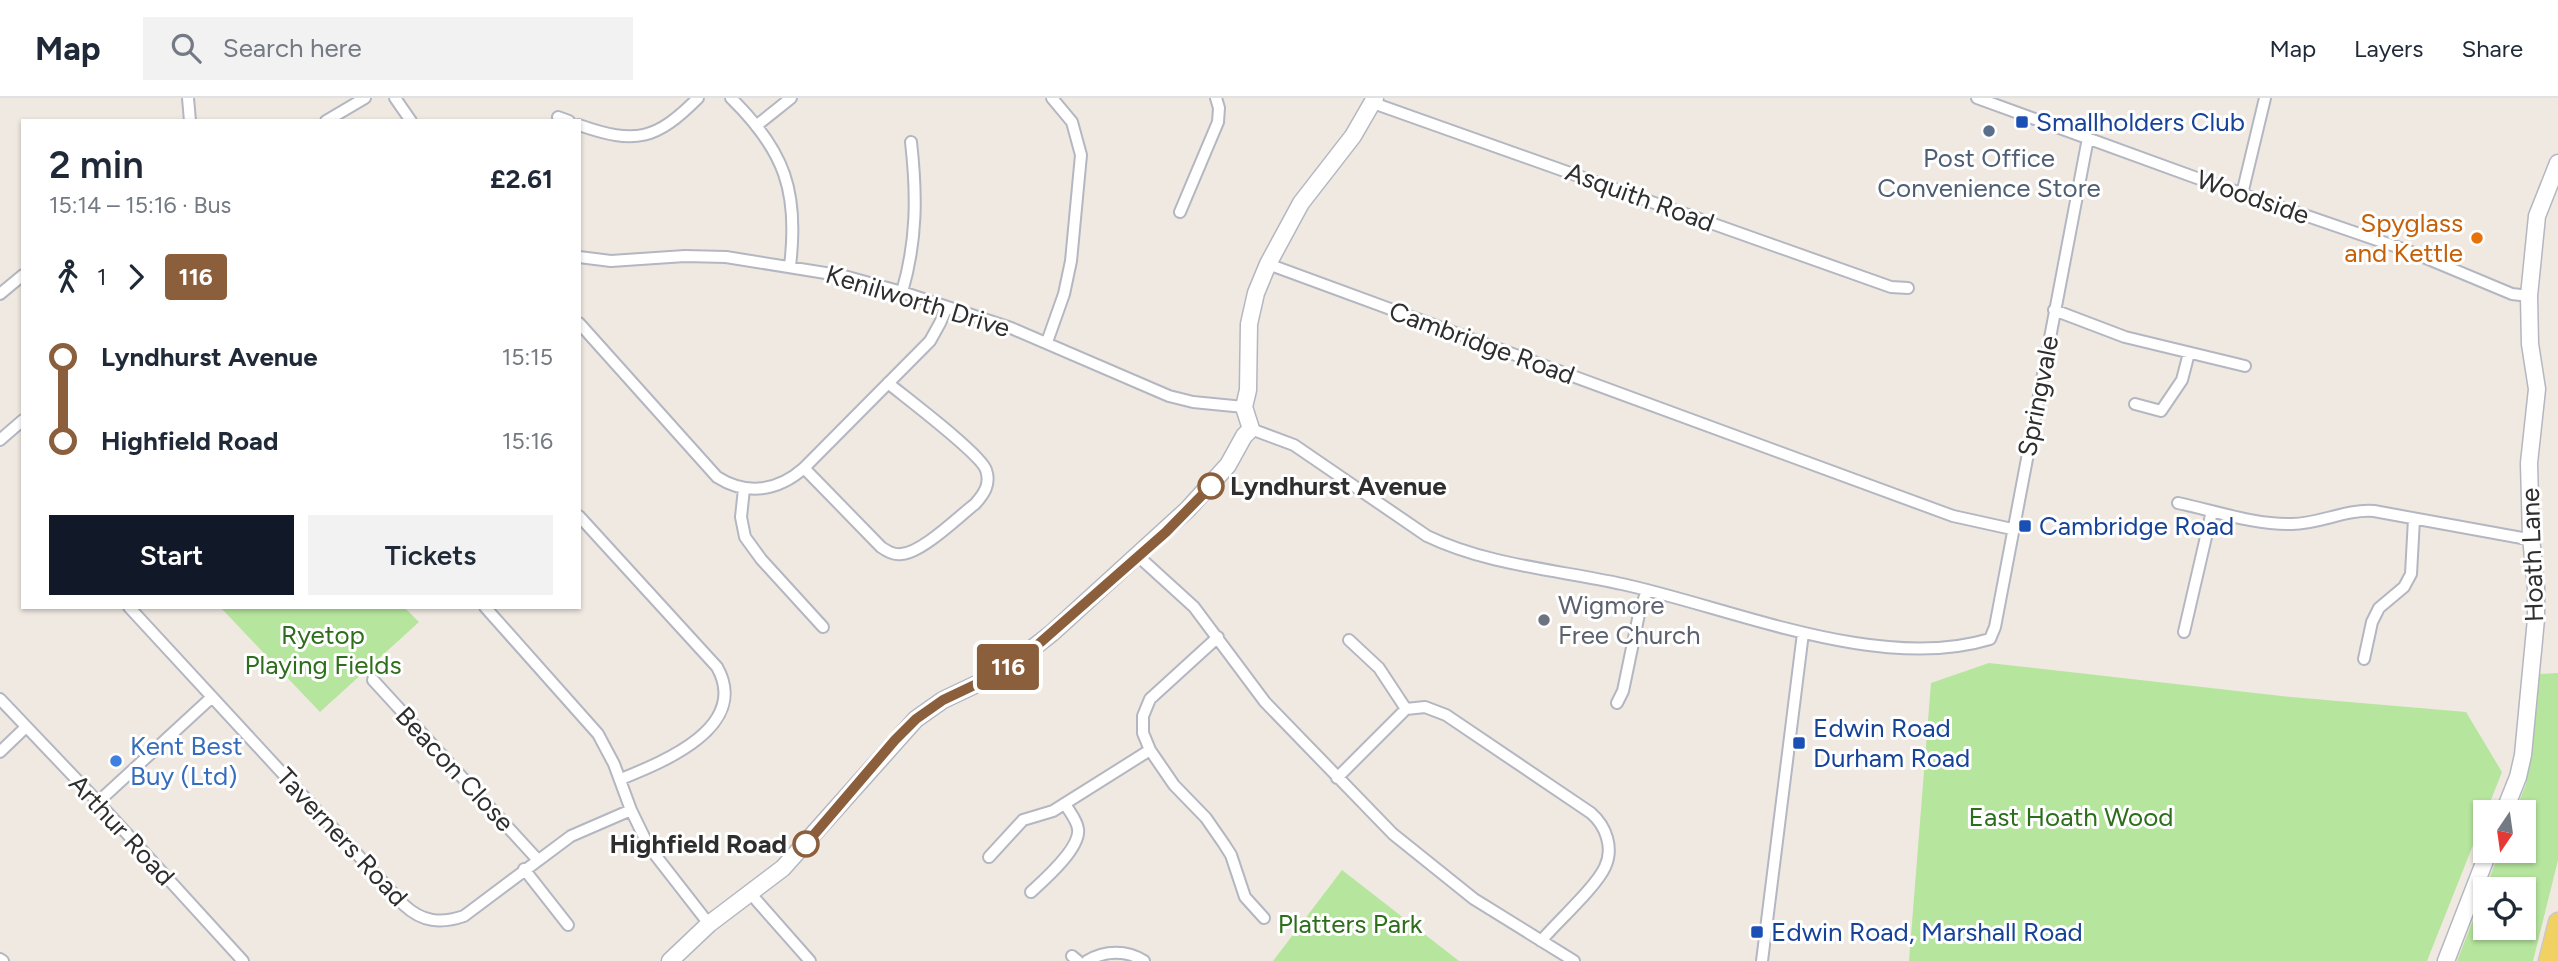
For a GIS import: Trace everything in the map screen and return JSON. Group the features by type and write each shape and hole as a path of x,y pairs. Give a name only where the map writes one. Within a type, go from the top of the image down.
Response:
{"main road":[{"path":"2549,961 2558,922"}],"street":[{"path":"188,98 190,119"},
{"path":"329,119 365,98"},
{"path":"395,98 410,119"},
{"path":"581,126 622,136 649,135 671,122 698,98"},
{"path":"731,98 756,126 783,168 787,179 793,221 790,266"},
{"path":"756,126 791,98"},
{"path":"1047,342 1064,295 1072,261 1081,155 1072,122 1052,98"},
{"path":"1180,212 1218,122 1219,108 1216,98"},
{"name":"Woodside","path":"1976,98 2409,251 2512,294 2529,296"},
{"path":"2242,194 2265,98"},
{"path":"1251,429 1244,407 1248,390 1249,324 1256,293 1268,264 1301,203 1353,136 1374,100"},
{"name":"Asquith Road","path":"1374,100 1878,283 1908,288"},
{"name":"Springvale","path":"1803,633 1905,648 1932,648 1976,642 1990,639 1993,635 2088,138"},
{"path":"902,292 913,252 916,220 911,142"},
{"name":"Hoath Lane","path":"2509,800 2518,777 2522,755 2536,588 2531,537 2529,463 2537,389 2529,336 2529,296 2537,216 2558,163"},
{"name":"Kenilworth Drive","path":"581,257 611,261 702,255 844,276 902,292 1047,342 1138,385 1169,396 1193,402 1244,407"},
{"name":"Cambridge Road","path":"1268,264 1953,516 2012,529"},
{"path":"0,294 21,277"},
{"path":"581,325 709,470 724,482 744,489 770,487 788,480 804,468 935,334 947,307"},
{"path":"2054,310 2125,337 2245,366"},
{"path":"2135,404 2161,411 2182,380 2189,353"},
{"path":"804,468 881,547 896,554 916,549 975,504 983,495 988,482 984,464 888,383"},
{"path":"0,440 21,422"},
{"path":"670,961 709,924 774,876 799,852 916,719 933,706 976,686 1018,660 1138,556 1211,486 1251,429"},
{"path":"1251,429 1294,445 1409,524 1446,544 1526,565 1647,590 1803,633 1762,961"},
{"path":"744,489 741,517 745,537 823,627"},
{"path":"2178,503 2267,522 2293,524 2362,510 2522,538 2531,537"},
{"path":"2185,632 2212,511"},
{"path":"581,518 717,667 724,689 722,713 709,728 674,754 621,779"},
{"path":"2364,659 2372,622 2379,608 2404,587 2411,574 2414,519"},
{"path":"1138,556 1194,607 1265,702 1393,834 1434,870 1474,899 1574,961"},
{"path":"1617,702 1623,691 1639,614 1647,590"},
{"name":"Taverners Road","path":"131,609 404,905 420,917 446,921 464,916 537,859 583,829 631,810"},
{"path":"487,609 590,722 606,747 621,779 631,810 655,858 709,924"},
{"path":"1218,637 1150,699 1145,708 1142,725 1150,750 1174,785 1215,831 1231,855 1245,897 1264,918"},
{"path":"1349,640 1379,668 1406,709"},
{"name":"Beacon Close","path":"373,680 537,859"},
{"path":"98,802 212,697"},
{"name":"Arthur Road","path":"0,699 243,961"},
{"path":"1337,778 1406,709 1426,707 1446,715 1591,813 1603,827 1608,841 1605,867 1541,941"},
{"path":"0,752 26,727"},
{"path":"989,857 1023,820 1043,815 1065,804 1150,750"},
{"path":"1031,892 1069,852 1077,839 1078,827 1065,804"},
{"path":"2445,961 2484,863"},
{"path":"524,869 568,925"},
{"path":"750,893 810,961"},
{"path":"1087,961 1095,956 1119,953 1144,961"}],"green space":[{"name":"Ryetop Playing Fields","path":"222,609 406,609 419,622 320,712"},
{"name":"East Hoath Wood","path":"1989,663 2291,697 2466,712 2502,772 2491,800 2473,800 2473,845 2427,961 1909,961 1931,683"},
{"path":"2558,673 2558,860 2533,961 2457,961 2473,920 2473,940 2536,940 2536,877 2490,877 2495,863 2536,863 2536,800 2520,800 2526,784 2539,674"},
{"name":"Platters Park","path":"1342,870 1459,961 1273,961"}],"bus line":[{"name":"116","path":"806,844 916,719 943,700 1002,672 1034,648 1166,532 1211,486"}],"place":[{"name":"Smallholders Club","path":"2022,122"},
{"name":"Post Office Convenience Store","path":"1989,131"},
{"name":"Spyglass and Kettle","path":"2477,238"},
{"name":"Lyndhurst Avenue","path":"1211,486"},
{"name":"Cambridge Road","path":"2025,526"},
{"name":"Wigmore Free Church","path":"1544,620"},
{"name":"Edwin Road Durham Road","path":"1799,743"},
{"name":"Kent Best Buy (Ltd)","path":"116,761"},
{"name":"Highfield Road","path":"806,844"},
{"name":"Edwin Road, Marshall Road","path":"1757,932"}]}
